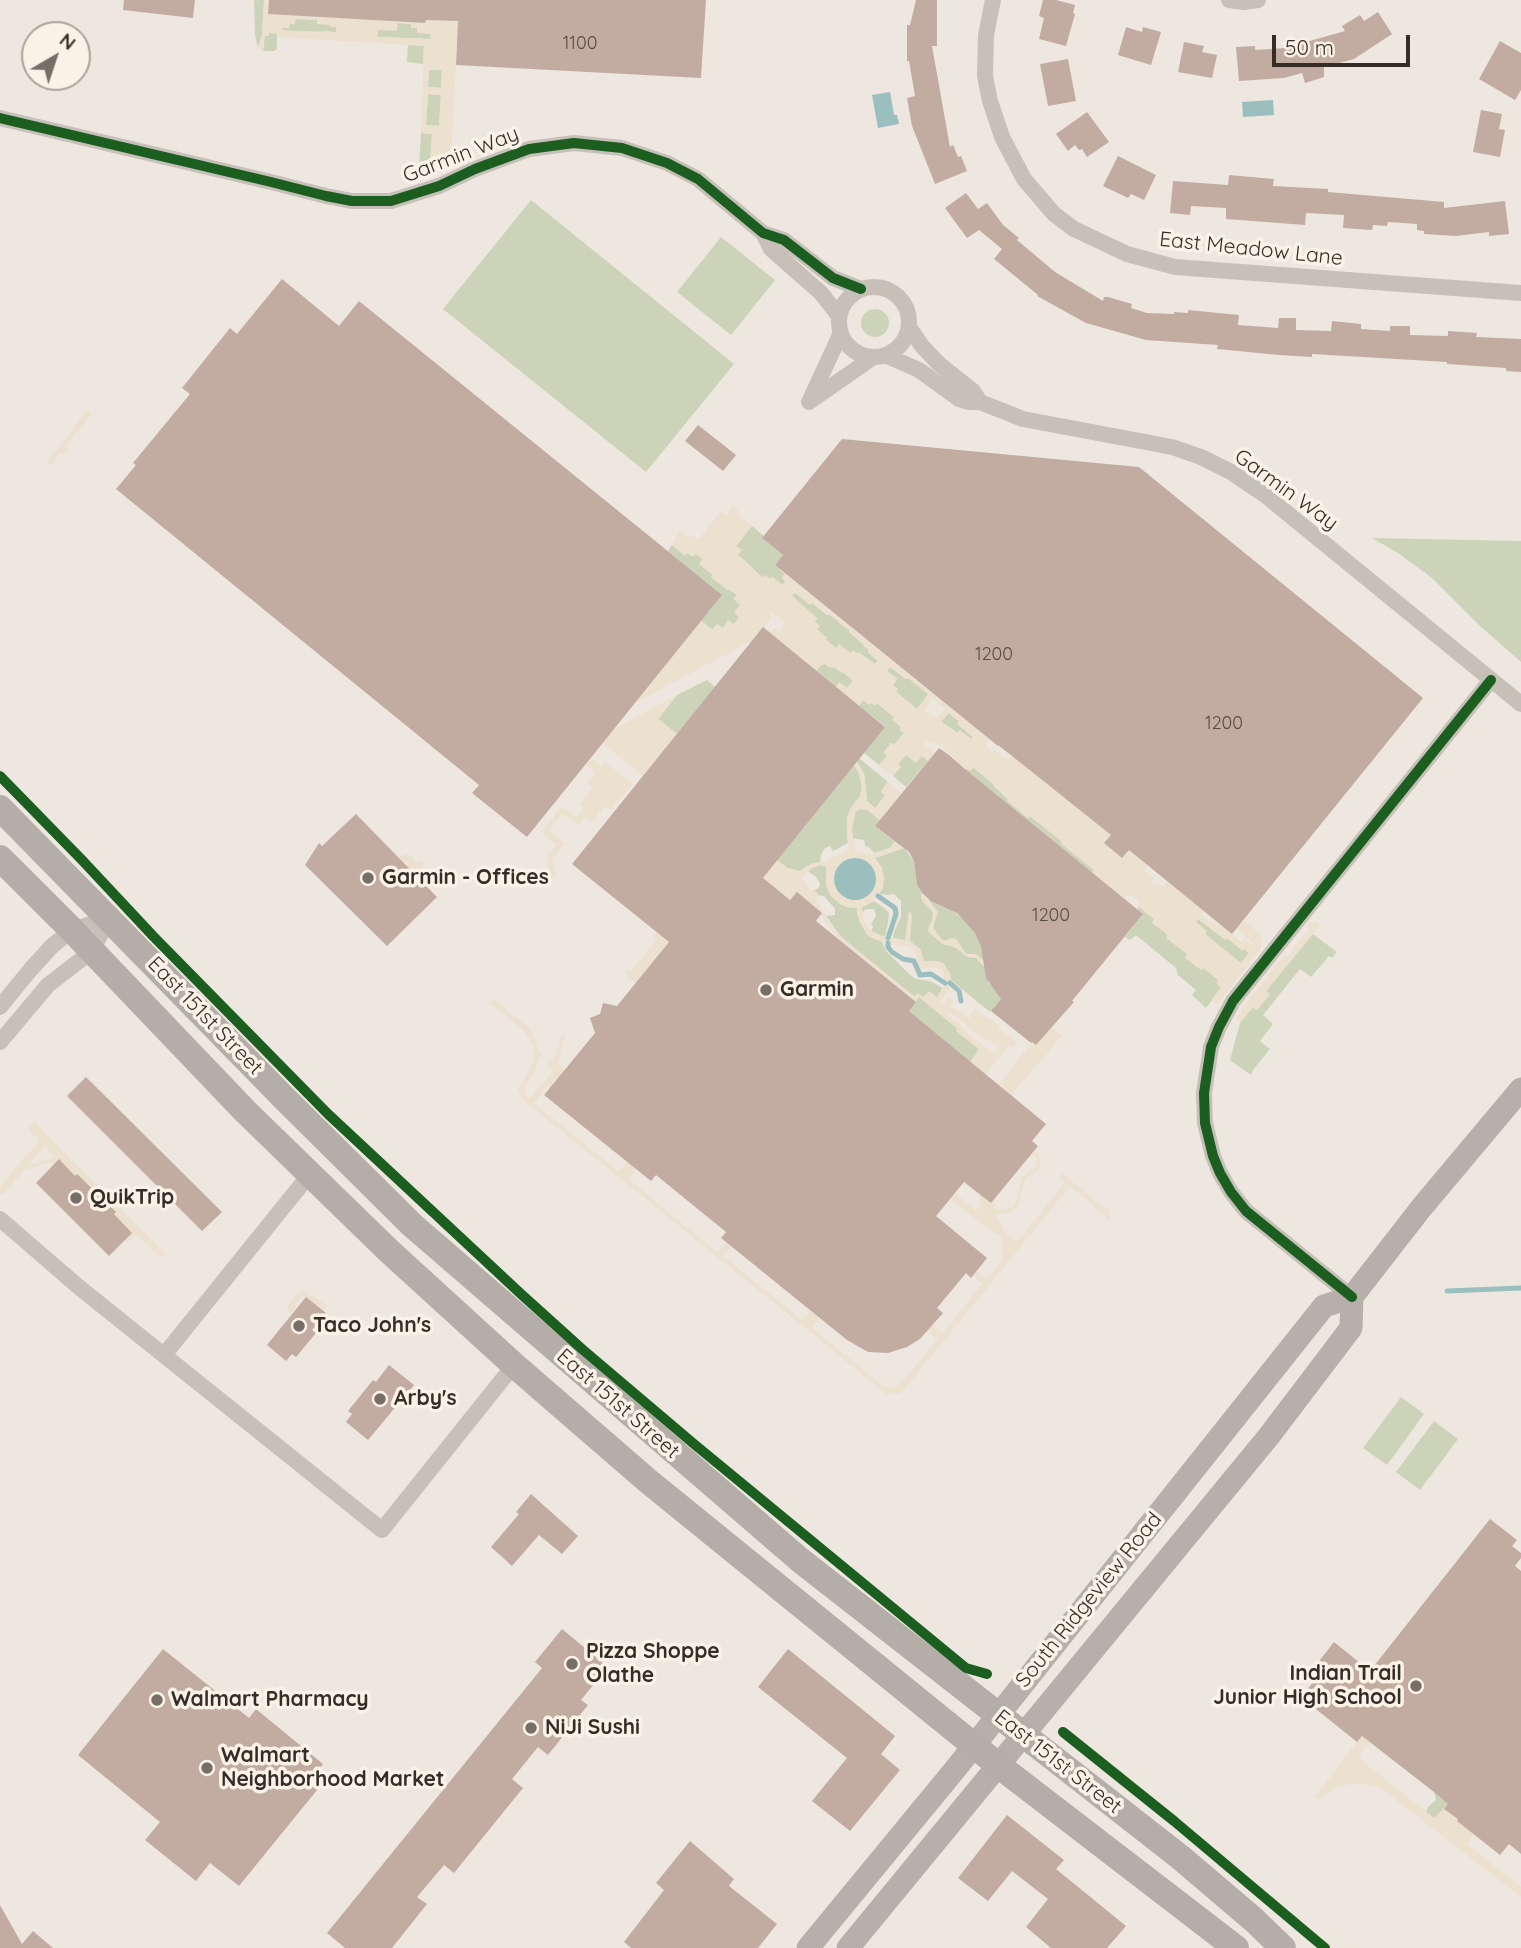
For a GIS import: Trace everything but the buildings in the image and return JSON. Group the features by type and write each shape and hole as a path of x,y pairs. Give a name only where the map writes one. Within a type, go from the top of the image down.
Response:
{"main road":[{"name":"East 151st Street","path":"0,808 412,1225 800,1560 1180,1857 1283,1948"},
{"name":"East 151st Street","path":"0,858 245,1111 389,1251 514,1365 658,1489 998,1765 1236,1948"},
{"name":"South Ridgeview Road","path":"808,1948 974,1745 1324,1306 1352,1297 1422,1207 1521,1089"},
{"path":"316,1180 358,1199 498,1327 509,1328 526,1324"},
{"name":"South Ridgeview Road","path":"848,1948 1269,1436 1351,1328 1352,1297"},
{"path":"514,1365 566,1380 708,1500 727,1513 751,1518"}],"street":[{"name":"East Meadow Lane","path":"993,0 986,35 985,76 1002,137 1024,180 1054,214 1074,229 1127,254 1175,267 1521,293"},
{"path":"1229,0 1258,0"},
{"name":"Garmin Way","path":"0,118 352,201 391,201 439,186 529,149 574,143 622,148 667,163 698,179 763,233 784,240 833,278 861,289 883,288 896,295 905,306 909,327 922,346 939,364 973,391 980,402"},
{"name":"Garmin Way","path":"763,233 771,249 821,293 839,316"},
{"path":"861,289 846,299 839,316 840,334 809,402 904,342 909,327"},
{"name":"Garmin Way","path":"840,334 851,350 864,357 879,357 919,370 968,402 980,402 1023,419 1172,447 1201,457 1231,472 1271,500 1521,704"},
{"path":"1352,1297 1247,1212 1220,1173 1205,1123 1204,1093 1211,1047 1233,1000 1491,680"},
{"path":"0,1007 48,949 72,930 109,918"},
{"path":"0,1042 48,985 92,951 109,918"},
{"path":"164,1355 316,1180"},
{"path":"0,1219 80,1288 382,1530 514,1365"}],"green space":[{"path":"254,0 264,0 262,36 258,48 255,35"},
{"path":"296,19 317,20 336,27 336,32 282,31 282,28"},
{"path":"398,23 411,24 431,34 431,39 377,37 378,30"},
{"path":"277,33 277,49 263,51 265,35"},
{"path":"408,44 424,46 423,64 407,62"},
{"path":"429,69 442,70 441,88 428,87"},
{"path":"428,94 441,95 439,126 426,125"},
{"path":"421,133 432,134 430,164 419,168"},
{"path":"531,200 734,364 646,472 443,309"},
{"path":"721,237 775,280 731,335 677,292"},
{"path":"875,309 885,313 889,323 885,333 875,337 865,333 861,323 865,313"},
{"path":"752,526 783,555 775,565 785,574 782,578 786,581 783,585 763,578 738,555 736,546"},
{"path":"1372,538 1521,541 1521,662 1432,578"},
{"path":"672,545 685,555 695,553 703,559 699,564 713,575 711,577 737,595 740,617 734,624 713,630 701,621 722,595 668,551"},
{"path":"795,592 850,631 878,661 875,664 859,653 836,648 826,640 817,629 814,621 817,619 792,596"},
{"path":"825,663 854,681 847,689 836,687 816,671"},
{"path":"890,667 929,694 917,709 896,692 887,671"},
{"path":"707,680 715,687 677,734 658,719 677,695"},
{"path":"863,700 877,703 894,717 904,733 894,745 891,743 884,752 887,756 879,765 864,753 885,726 859,706"},
{"path":"948,713 959,721 957,724 973,737 971,739 941,722"},
{"path":"906,755 922,756 928,761 906,787 893,776"},
{"path":"859,758 888,782 881,791 886,795 875,809 867,801 864,773 857,762"},
{"path":"854,765 862,787 860,796 853,805 848,843 833,851 830,846 825,848 820,862 801,871 787,868 777,860"},
{"path":"974,767 1028,818 1030,816 1062,841 1061,843 1094,870 1092,873 965,769"},
{"path":"858,809 867,810 880,820 875,826 895,842 890,848 874,853 865,846 864,840 852,838 852,822"},
{"path":"904,848 914,861 921,898 933,912 931,934 945,945 954,946 968,957 976,958 984,966 988,982 1002,998 990,1012 951,980 945,965 935,961 924,962 920,949 910,941 909,912 906,940 893,938 901,917 901,901 894,894 879,894 883,887 875,858"},
{"path":"821,865 826,867 826,884 835,900 847,907 857,908 857,915 909,974 941,987 943,989 937,998 914,997 841,937 826,916 835,915 835,909 824,896 818,895 814,890 819,888 820,883 807,871"},
{"path":"927,898 951,909 966,922 975,932 984,961 975,954 966,954 956,939 941,939 933,928 935,908"},
{"path":"873,901 889,913 885,937 871,931 871,924 876,916 874,909 866,909 862,913 862,907"},
{"path":"1138,906 1155,920 1167,938 1188,954 1185,957 1219,980 1221,988 1206,1008 1192,995 1196,990 1178,975 1176,968 1136,935 1130,940 1125,937 1143,914 1138,910"},
{"path":"1198,919 1249,953 1240,964 1204,933 1196,922"},
{"path":"1313,934 1337,952 1332,958 1329,956 1311,977 1300,969 1263,1015 1273,1024 1260,1041 1270,1049 1251,1075 1230,1060 1240,1023 1253,1007 1257,1010 1269,995 1266,991"},
{"path":"919,997 980,1050 970,1062 909,1011"},
{"path":"1401,1397 1424,1414 1387,1465 1363,1448"},
{"path":"1434,1421 1458,1439 1420,1490 1396,1472"},
{"path":"1434,1792 1448,1804 1435,1819 1426,1812 1436,1800"}],"shaded area":[{"path":"264,0 269,0 269,14 425,23 426,20 458,21 451,161 444,164 445,169 436,172 435,168 430,169 432,134 421,133 424,46 277,37 277,34 269,33 269,36 265,36 263,51 258,48 262,36","holes":["296,19 317,20 317,24 336,27 336,32 282,30 295,24","398,23 411,24 411,28 417,28 417,33 430,34 431,39 377,37 378,30 397,31","429,70 442,70 441,88 428,87","428,94 441,95 439,126 426,125"]},
{"path":"88,410 92,413 67,445 69,448 64,454 61,452 51,465 47,462"},
{"path":"734,505 743,519 752,526 736,546 742,550 738,555 750,568 762,577 772,577 783,585 785,581 782,578 785,574 990,740 986,746 993,752 995,750 1005,758 1012,758 1012,753 1111,835 1104,843 1122,858 1129,850 1148,865 1144,870 1154,878 1151,881 1156,885 1158,883 1163,887 1168,881 1204,911 1202,915 1212,923 1219,926 1220,924 1241,942 1244,939 1256,946 1237,929 1244,921 1260,934 1261,948 1218,1004 1211,1000 1221,988 1216,983 1218,980 1185,958 1187,954 1166,938 1168,935 1152,923 1154,919 1138,906 1140,902 1132,895 1122,897 1092,873 1094,870 1030,816 1028,818 1007,801 1009,798 974,768 970,771 940,745 926,740 923,744 935,753 928,761 922,756 916,763 906,755 893,776 879,765 887,756 883,753 904,733 892,720 894,717 877,703 875,706 871,703 869,705 863,700 859,706 836,687 839,682 847,688 853,680 825,664 816,671 770,633 774,628 780,632 785,623 771,611 769,613 772,616 752,641 636,702 701,621 712,630 717,624 723,628 728,620 734,624 739,617 734,612 740,605 733,599 737,594 729,588 727,590 711,577 713,574 699,564 703,559 696,554 693,557 687,553 685,556 672,545 680,530 690,538 693,535 699,539 721,511 726,515","holes":["795,593 810,605 812,603 829,614 864,644 878,661 875,664 858,652 853,650 850,653 839,644 836,648 817,629 820,626 815,621 817,618 792,596","890,667 928,694 917,709 896,692 898,689 893,685 898,679 887,671","933,699 945,709 937,718 924,710","949,713 959,721 957,724 973,736 971,739 960,730 957,733 941,722","1198,919 1225,940 1227,938 1249,953 1241,963 1205,934 1207,931 1196,922"]},
{"path":"677,695 658,719 677,734 643,776 603,743 614,729"},
{"path":"591,758 601,766 605,762 632,784 611,810 605,806 592,822 585,817 578,825 562,814 549,831 565,844 553,858 556,875 544,889 540,885 550,873 547,856 557,845 541,832 562,806 577,817 584,808 580,804 593,788 587,783 595,773 586,765"},
{"path":"857,762 864,773 867,801 875,808 885,795 881,792 888,782 902,793 880,820 867,810 856,811 852,829 855,850 871,855 889,848 896,841 904,848 875,858 882,867 883,887 871,903 862,907 863,920 871,931 880,936 905,940 909,911 912,914 910,941 920,949 924,961 941,962 950,973 949,990 940,1002 944,1004 949,997 954,1001 951,1007 970,1019 975,1009 989,1020 992,1019 1017,1043 1013,1047 1009,1045 986,1074 970,1062 979,1049 956,1031 957,1028 919,997 915,1001 839,939 825,922 822,913 797,893 790,900 763,878 777,860 787,868 800,871 806,866 849,850 847,817 860,796 862,787 854,765","holes":["853,858 867,861 836,889 836,869 846,860","821,865 826,867 826,884 830,895 840,904 857,908 859,921 868,936 910,947 916,954 920,969 935,967 942,971 945,983 937,997 929,991 923,997 918,993 914,996 841,937 817,901 818,894 810,890 802,878 812,868","948,1015 954,1015 984,1039 999,1047 994,1054"]},
{"path":"408,854 417,864 421,860 424,863 421,868 425,869 425,872 415,875 407,867 408,863 402,862 398,857"},
{"path":"922,893 938,912 933,928 941,939 956,939 966,954 980,957 984,966 976,958 964,955 959,949 941,943 928,931 934,916 921,898"},
{"path":"1311,921 1320,925 1266,991 1270,994 1257,1010 1252,1007 1240,1023 1236,1019 1247,1002 1284,955 1287,957 1310,928 1307,926"},
{"path":"657,932 669,942 636,983 628,977 626,971 631,971 657,940 653,937"},
{"path":"493,999 529,1028 543,1054 534,1074 524,1087 526,1096 530,1099 554,1070 547,1065 550,1060 553,1061 561,1035 565,1035 558,1063 565,1070 550,1088 547,1086 534,1103 619,1172 627,1162 636,1169 628,1179 717,1252 726,1243 731,1247 723,1256 802,1320 810,1311 819,1318 812,1328 889,1388 902,1382 938,1339 928,1331 932,1325 943,1333 982,1284 973,1275 976,1271 986,1279 1002,1260 1002,1237 950,1199 955,1193 975,1210 981,1206 979,1193 991,1203 994,1199 996,1211 1011,1208 1017,1200 1021,1178 1036,1166 1037,1159 1032,1153 1035,1149 1040,1158 1040,1167 1024,1182 1018,1206 1011,1212 996,1215 1003,1230 1017,1242 1065,1182 1059,1177 1062,1173 1104,1208 1108,1207 1110,1220 1070,1186 902,1392 890,1392 888,1395 522,1099 518,1089 534,1061 534,1047 525,1031 491,1004"},
{"path":"1051,1026 1062,1036 1011,1095 999,1084 1032,1042 1036,1045"},
{"path":"34,1122 165,1253 161,1258 139,1236 135,1235 127,1243 125,1240 132,1233 115,1212 59,1160 54,1165 51,1162 24,1170 3,1195 0,1186 39,1141 28,1129","holes":["45,1146 53,1155 50,1159 28,1165"]},
{"path":"302,1291 326,1305 324,1311 303,1295 291,1313 288,1311 287,1307"},
{"path":"1362,1735 1370,1742 1360,1754 1361,1760 1434,1818 1444,1808 1458,1819 1457,1821 1474,1835 1467,1844 1521,1887 1521,1897 1381,1788 1350,1784 1336,1788 1318,1800 1315,1797"}],"water":[{"path":"890,92 894,115 897,115 899,124 878,128 872,95"},
{"path":"1273,100 1274,115 1243,117 1242,102"},
{"path":"855,858 870,864 876,879 870,894 855,900 840,894 834,879 840,864"}],"waterway":[{"path":"878,896 895,908 896,914 888,938"},
{"path":"888,943 892,952 903,959 914,961 920,975 931,974 945,983"},
{"path":"950,983 959,991 961,1001"},
{"path":"1447,1291 1521,1288"}],"cycle path":[{"path":"0,118 352,201 391,201 439,186 529,149 574,143 622,148 667,163 698,179 763,233 784,240 833,278 861,289"},
{"path":"1352,1297 1246,1211 1220,1173 1205,1123 1204,1093 1211,1047 1233,1001 1491,680"},
{"path":"0,776 328,1114 521,1294 694,1444 966,1668 987,1674"},
{"path":"1063,1732 1325,1948"}],"place":[{"name":"Garmin - Offices","path":"368,878"},
{"name":"Garmin","path":"766,990"},
{"name":"QuikTrip","path":"76,1198"},
{"name":"Taco John's","path":"299,1326"},
{"name":"Arby's","path":"380,1399"},
{"name":"Pizza Shoppe Olathe","path":"572,1664"},
{"name":"Indian Trail Junior High School","path":"1416,1686"},
{"name":"Walmart Pharmacy","path":"157,1700"},
{"name":"NiJi Sushi","path":"531,1728"},
{"name":"Walmart Neighborhood Market","path":"207,1768"}]}
